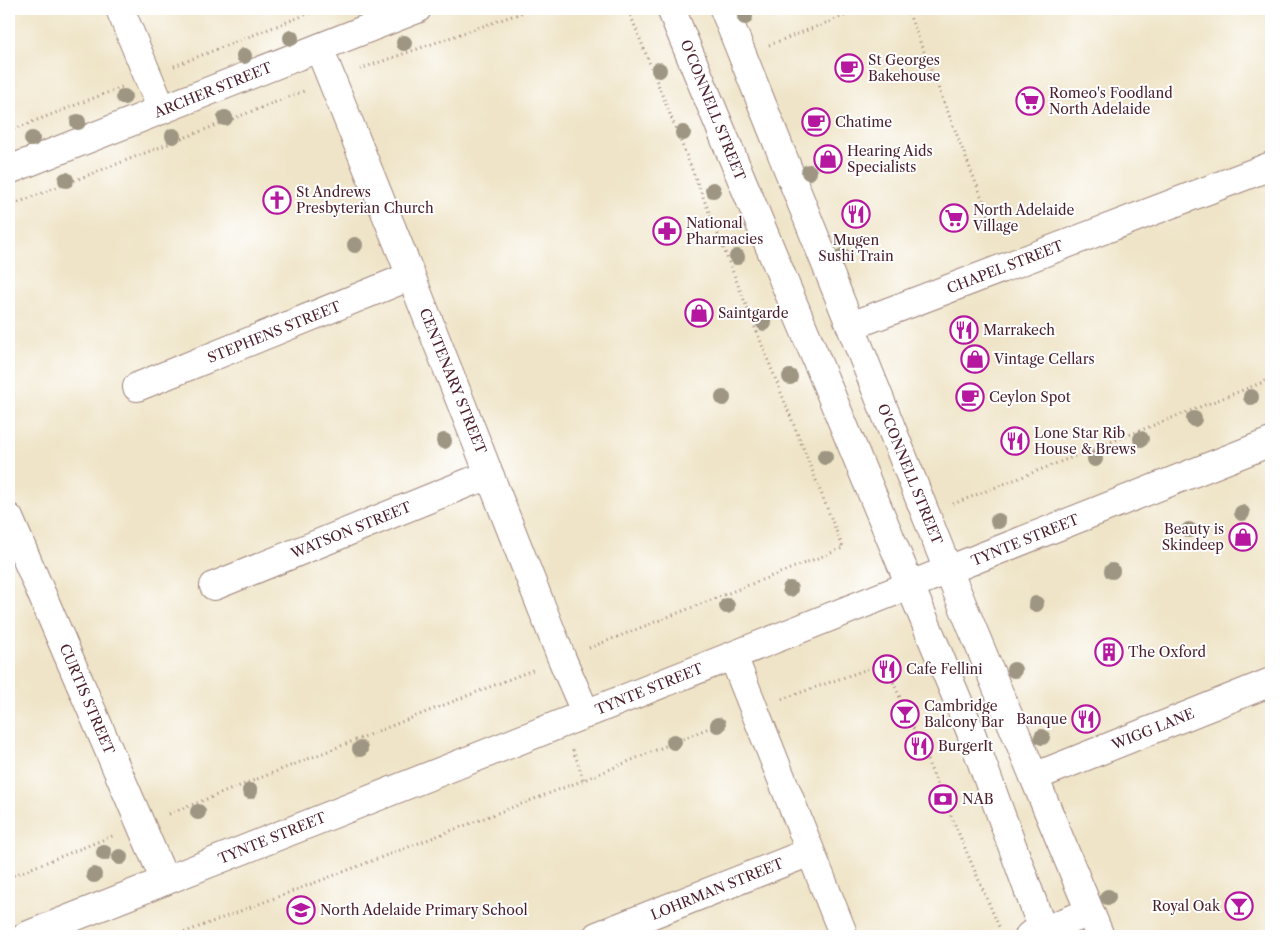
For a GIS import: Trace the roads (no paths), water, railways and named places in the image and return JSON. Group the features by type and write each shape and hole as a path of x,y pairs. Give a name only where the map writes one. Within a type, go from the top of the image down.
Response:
{"street":[{"path":"120,9 162,110"},
{"name":"ARCHER STREET","path":"9,170 417,9"},
{"name":"O'CONNELL STREET","path":"671,9 970,730 1039,934"},
{"name":"O'CONNELL STREET","path":"724,9 948,570 1100,936"},
{"name":"CENTENARY STREET","path":"319,48 562,659 586,714"},
{"name":"CHAPEL STREET","path":"851,326 1271,166"},
{"name":"STEPHENS STREET","path":"137,388 411,276"},
{"name":"TYNTE STREET","path":"26,936 1271,442"},
{"name":"WATSON STREET","path":"214,586 470,482 490,476"},
{"name":"CURTIS STREET","path":"9,518 165,881"},
{"path":"733,656 844,936"},
{"name":"WIGG LANE","path":"1034,777 1271,682"},
{"name":"LOHRMAN STREET","path":"597,936 810,852"},
{"path":"1039,934 1090,912"}],"place":[{"name":"St Georges Bakehouse","path":"849,68"},
{"name":"Romeo's Foodland North Adelaide","path":"1030,101"},
{"name":"Chatime","path":"816,122"},
{"name":"Hearing Aids Specialists","path":"828,159"},
{"name":"St Andrews Presbyterian Church","path":"277,200"},
{"name":"Mugen Sushi Train","path":"856,214"},
{"name":"North Adelaide Village","path":"954,218"},
{"name":"National Pharmacies","path":"667,231"},
{"name":"Saintgarde","path":"699,313"},
{"name":"Marrakech","path":"964,330"},
{"name":"Vintage Cellars","path":"975,359"},
{"name":"Ceylon Spot","path":"970,397"},
{"name":"Lone Star Rib House & Brews","path":"1015,441"},
{"name":"Beauty is Skindeep","path":"1243,537"},
{"name":"The Oxford","path":"1109,652"},
{"name":"Cafe Fellini","path":"887,669"},
{"name":"Cambridge Balcony Bar","path":"905,714"},
{"name":"Banque","path":"1086,719"},
{"name":"BurgerIt","path":"919,746"},
{"name":"NAB","path":"943,799"},
{"name":"Royal Oak","path":"1239,906"},
{"name":"North Adelaide Primary School","path":"301,910"}]}
